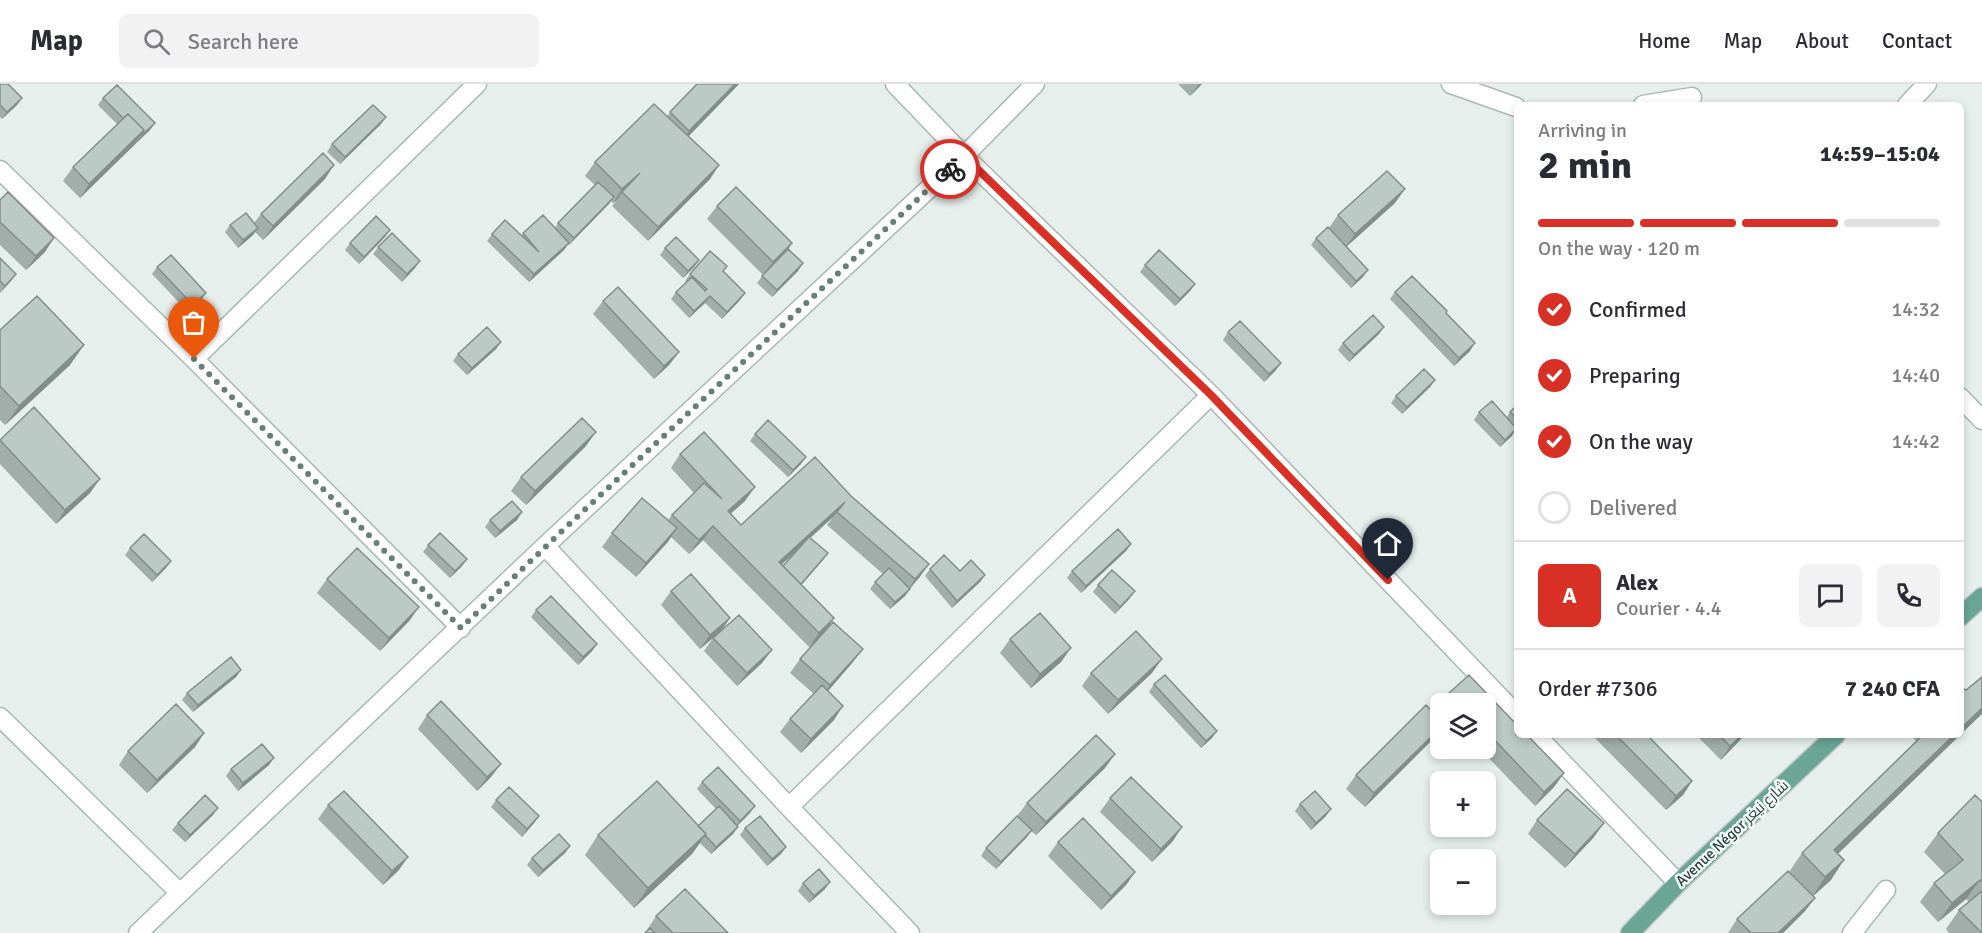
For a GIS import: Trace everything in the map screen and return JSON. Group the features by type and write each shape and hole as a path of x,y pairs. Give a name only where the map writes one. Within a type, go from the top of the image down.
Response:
{"main road":[{"path":"1964,613 1982,597"},
{"name":"Avenue Négor شارع نيغر","path":"1630,933 1678,883 1833,738"}],"street":[{"path":"194,359 477,84"},
{"path":"895,84 964,156 1211,395 1514,712"},
{"path":"138,933 545,546 964,156 1035,84"},
{"path":"1451,84 1514,106"},
{"path":"1679,84 1696,101"},
{"path":"1910,102 1927,84"},
{"path":"0,170 194,359 461,628"},
{"path":"789,807 1211,395"},
{"path":"1964,402 1982,420"},
{"path":"545,546 910,933"},
{"path":"0,717 179,892"},
{"path":"1539,738 1678,883"},
{"path":"1852,933 1886,890"}],"building":[{"path":"0,84 8,84 22,98 7,112 0,105"},
{"path":"697,84 735,84 689,131 670,112"},
{"path":"117,85 155,123 141,136 144,130 128,114 123,118 103,98"},
{"path":"654,104 719,165 658,227 622,192 640,173 622,189 595,162"},
{"path":"373,105 386,117 345,157 332,144"},
{"path":"128,114 144,130 89,184 73,167"},
{"path":"323,153 334,165 273,226 261,214"},
{"path":"1387,171 1405,189 1355,234 1338,215"},
{"path":"598,182 614,197 574,238 558,223"},
{"path":"736,187 792,243 773,262 717,206"},
{"path":"8,192 54,238 36,256 0,222 0,200"},
{"path":"246,213 258,228 243,240 230,225"},
{"path":"543,215 569,243 534,274 492,234 505,220 539,252 523,233"},
{"path":"376,216 390,230 364,257 350,243"},
{"path":"1328,227 1368,270 1356,281 1316,238"},
{"path":"392,233 420,261 407,274 378,247"},
{"path":"676,237 699,260 688,271 665,248"},
{"path":"788,249 803,263 777,290 762,276"},
{"path":"1159,250 1195,284 1180,299 1145,265"},
{"path":"710,251 727,266 723,271 745,293 727,312 710,296 694,311 676,292 692,277 705,291 707,289 690,274"},
{"path":"171,255 206,293 193,305 157,267"},
{"path":"0,258 16,274 5,286 0,281"},
{"path":"1412,276 1475,343 1459,358 1395,292"},
{"path":"618,287 679,352 664,366 603,301"},
{"path":"37,296 84,345 19,406 0,386 0,330"},
{"path":"1373,315 1384,327 1354,355 1343,343"},
{"path":"1240,321 1281,363 1269,374 1228,332"},
{"path":"487,327 501,342 472,368 458,354"},
{"path":"1424,369 1435,380 1407,407 1396,396"},
{"path":"1492,401 1514,426 1514,431 1505,440 1479,412"},
{"path":"34,407 100,479 65,510 0,440"},
{"path":"582,418 596,432 535,491 521,477"},
{"path":"768,420 806,457 793,470 755,434"},
{"path":"704,432 755,487 728,511 741,525 815,457 851,496 929,564 915,579 837,512 845,502 779,562 834,618 819,633 713,526 699,540 672,515 704,483 722,499 680,454"},
{"path":"642,498 677,528 646,563 612,533"},
{"path":"512,501 522,512 500,531 490,520"},
{"path":"1118,529 1131,544 1086,586 1072,571"},
{"path":"440,533 467,559 455,571 428,545"},
{"path":"144,534 171,561 157,575 130,548"},
{"path":"809,537 828,553 801,584 783,566"},
{"path":"357,548 419,607 389,638 327,579"},
{"path":"944,555 960,571 971,560 985,575 957,601 930,569"},
{"path":"889,568 910,589 895,602 875,582"},
{"path":"1112,570 1135,591 1120,607 1098,585"},
{"path":"691,574 730,618 710,635 671,591"},
{"path":"551,596 597,644 583,657 536,610"},
{"path":"1040,613 1071,648 1040,674 1010,639"},
{"path":"739,615 772,650 747,673 713,638"},
{"path":"833,622 863,649 830,685 800,659"},
{"path":"1136,631 1162,659 1118,700 1091,673"},
{"path":"231,657 241,670 198,705 187,693"},
{"path":"1165,675 1217,731 1206,741 1154,684"},
{"path":"1469,675 1486,693 1449,693"},
{"path":"1982,677 1982,708 1964,725 1964,689 1966,690"},
{"path":"822,685 843,706 811,739 790,719"},
{"path":"441,701 501,764 487,777 427,715"},
{"path":"1496,703 1514,722 1514,738 1530,738 1564,773 1544,792 1496,742"},
{"path":"176,704 204,733 157,780 128,751"},
{"path":"1426,705 1430,709 1430,738 1374,793 1356,775"},
{"path":"1096,735 1115,754 1046,822 1027,803"},
{"path":"1619,738 1650,738 1692,781 1676,796"},
{"path":"1722,738 1739,738 1730,746"},
{"path":"1920,738 1951,738 1834,850 1844,860 1825,877 1802,853"},
{"path":"262,744 274,758 243,783 231,769"},
{"path":"718,767 755,806 740,821 702,782"},
{"path":"1131,777 1182,827 1161,849 1110,798"},
{"path":"657,781 706,834 648,888 598,835"},
{"path":"509,787 539,816 527,829 496,800"},
{"path":"1567,789 1604,823 1575,854 1537,820"},
{"path":"344,791 408,857 392,871 328,805"},
{"path":"1315,791 1331,809 1316,823 1300,804"},
{"path":"205,795 218,808 190,835 178,823"},
{"path":"1975,795 1982,802 1982,882 1980,880 1952,903 1934,883 1963,860 1938,833"},
{"path":"719,806 738,827 716,847 698,826"},
{"path":"760,816 786,847 772,859 745,828"},
{"path":"1017,816 1032,830 1001,862 986,848"},
{"path":"1083,818 1135,872 1111,896 1058,842"},
{"path":"559,834 570,846 543,870 532,858"},
{"path":"819,869 830,882 814,896 803,883"},
{"path":"1788,871 1815,898 1778,933 1749,933 1737,919"},
{"path":"685,889 728,933 673,933 656,916"},
{"path":"1982,891 1982,933 1959,910"},
{"path":"650,928 655,933 645,933"}],"way so far":[{"path":"194,359 461,628 950,169"}],"route":[{"path":"950,169 964,156 1211,395 1388,580"}]}
